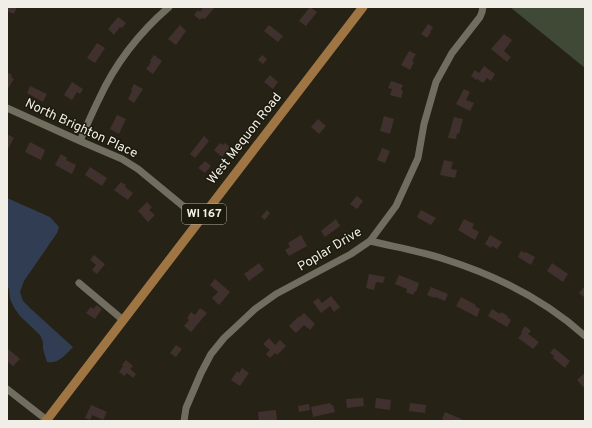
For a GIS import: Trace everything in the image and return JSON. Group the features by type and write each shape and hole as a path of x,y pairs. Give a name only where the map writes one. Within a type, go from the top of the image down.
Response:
{"main road":[{"name":"West Mequon Road","path":"47,421 363,7"}],"street":[{"path":"80,141 99,98 113,73 136,40 169,7"},
{"name":"Poplar Drive","path":"184,421 186,408 201,373 211,354 224,338 255,309 276,294 351,254 370,241 396,206 418,158 424,124 436,82 452,53 480,17 483,7"},
{"name":"North Brighton Place","path":"7,108 122,159 138,169 200,220"},
{"path":"370,241 444,258 504,282 548,307 585,336"},
{"path":"78,283 123,320"},
{"path":"7,389 47,421"}],"green space":[{"path":"510,7 585,7 585,68 574,59"}],"water":[{"path":"7,198 50,217 59,227 57,233 24,281 20,292 23,301 73,347 62,358 55,362 47,362 40,335 20,316 10,299 9,289 7,286"}],"building":[{"path":"7,7 17,7 14,14 7,11"},
{"path":"203,7 215,7 205,19 202,18 200,20 194,15 198,10 200,12"},
{"path":"310,7 317,12 306,26 299,21"},
{"path":"118,17 126,23 122,28 120,27 114,35 108,29"},
{"path":"428,24 433,27 427,38 421,34"},
{"path":"180,25 186,31 176,45 168,39"},
{"path":"269,25 283,36 278,42 264,31"},
{"path":"504,34 512,40 504,51 511,57 507,62 491,49"},
{"path":"97,43 105,48 95,63 87,58"},
{"path":"409,51 416,54 412,61 414,62 410,70 401,65"},
{"path":"154,55 162,61 153,74 146,69"},
{"path":"262,55 267,59 263,64 258,60"},
{"path":"484,66 495,74 491,81 487,78 483,83 471,76 475,70 479,73"},
{"path":"7,72 12,75 11,77 14,79 7,90"},
{"path":"270,75 278,82 273,89 264,82"},
{"path":"391,81 403,85 401,90 403,91 401,98 390,95 392,89 388,88"},
{"path":"72,82 83,89 80,94 77,92 72,100 64,95"},
{"path":"134,84 143,89 134,103 128,99"},
{"path":"30,86 47,94 43,102 27,93"},
{"path":"464,89 470,92 466,100 474,103 470,111 456,104"},
{"path":"117,115 126,119 119,134 110,129"},
{"path":"384,116 394,119 390,134 380,131"},
{"path":"454,117 463,119 456,139 448,138"},
{"path":"318,119 326,126 319,134 311,127"},
{"path":"7,134 14,138 7,151"},
{"path":"204,136 209,141 195,158 190,154"},
{"path":"30,142 45,150 41,160 25,152"},
{"path":"220,143 223,145 225,143 230,147 222,157 214,150"},
{"path":"382,148 390,151 385,163 377,160"},
{"path":"61,154 67,158 66,160 76,165 72,174 55,165"},
{"path":"444,160 453,162 451,169 457,170 455,178 440,175"},
{"path":"205,161 211,166 205,173 198,168"},
{"path":"90,167 107,178 102,186 85,175"},
{"path":"121,182 133,193 128,200 114,190"},
{"path":"357,196 363,201 357,209 350,204"},
{"path":"147,202 152,207 149,210 155,215 148,222 138,211"},
{"path":"267,210 270,213 265,220 261,217"},
{"path":"421,210 436,218 431,225 417,217"},
{"path":"336,219 340,226 325,237 321,231"},
{"path":"464,219 474,224 472,228 479,232 475,240 458,230"},
{"path":"301,235 307,246 289,256 285,250 290,247 288,243"},
{"path":"490,235 502,242 497,249 492,246 491,248 485,244"},
{"path":"521,251 535,257 531,265 518,257"},
{"path":"94,255 105,264 97,274 92,270 96,265 90,260"},
{"path":"259,263 264,270 249,281 244,274"},
{"path":"552,263 568,274 563,282 547,271"},
{"path":"369,274 385,277 383,283 376,282 374,290 366,288"},
{"path":"399,275 419,283 416,292 415,291 413,295 406,292 407,289 395,284"},
{"path":"215,279 230,292 219,305 212,298 218,292 210,285"},
{"path":"585,286 585,298 579,293"},
{"path":"431,287 448,294 445,301 427,295"},
{"path":"331,296 340,307 334,312 330,306 321,313 313,302 318,298 322,303"},
{"path":"461,297 476,305 475,306 480,309 477,317 456,306"},
{"path":"97,305 102,309 95,319 86,313 91,307 93,309"},
{"path":"200,308 207,313 191,332 184,326 189,320 187,318 191,312 195,315"},
{"path":"492,309 500,314 501,312 508,316 507,317 511,320 507,327 488,316"},
{"path":"304,313 315,324 310,330 304,325 296,333 289,326"},
{"path":"525,326 531,331 528,334 539,342 533,349 518,338"},
{"path":"269,338 275,345 280,340 286,346 277,355 275,353 270,358 266,354 270,350 263,344"},
{"path":"176,345 182,349 176,357 170,353"},
{"path":"7,348 20,359 13,366 7,361"},
{"path":"554,348 570,361 565,368 553,358 554,356 550,353"},
{"path":"126,360 133,366 130,369 136,374 133,378 127,373 124,376 119,372"},
{"path":"242,368 249,373 240,386 231,380 237,371 239,373"},
{"path":"585,373 585,389 577,380"},
{"path":"363,398 364,406 347,408 346,399"},
{"path":"376,398 391,400 390,410 375,408"},
{"path":"330,403 333,405 335,412 313,417 311,407"},
{"path":"410,403 426,405 425,413 409,411"},
{"path":"309,404 310,410 299,412 298,406"},
{"path":"91,405 107,412 103,420 92,415 90,420 85,418"},
{"path":"276,410 277,421 259,421 258,412"},
{"path":"445,412 466,421 446,421 442,419"}]}
